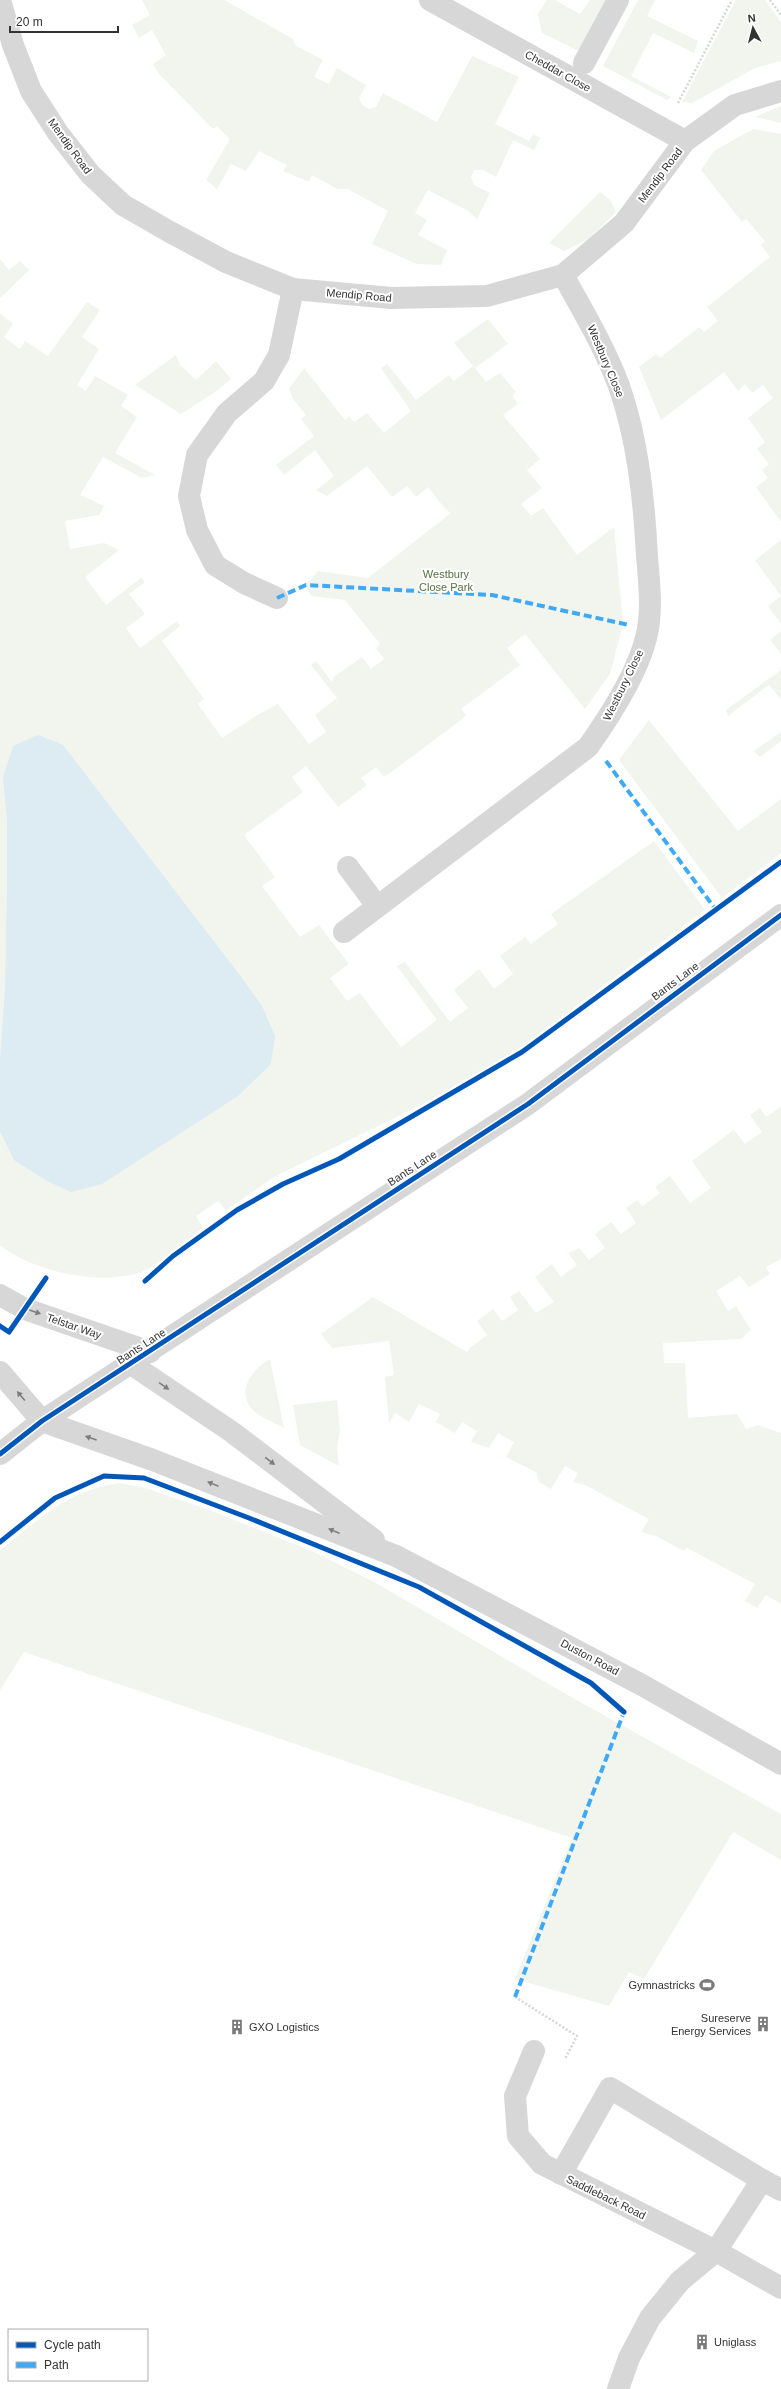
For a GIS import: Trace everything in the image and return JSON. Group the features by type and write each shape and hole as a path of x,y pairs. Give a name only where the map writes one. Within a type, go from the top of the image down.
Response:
{"street":[{"name":"Mendip Road","path":"0,0 13,45 32,91 58,133 90,174 123,204 170,232 226,262 293,289 391,298 488,296 563,276 624,223 685,142 735,105 781,91"},
{"name":"Cheddar Close","path":"430,0 685,142"},
{"path":"584,63 618,0"},
{"name":"Westbury Close","path":"344,932 588,747 609,716 632,672 646,638 651,607 646,528 635,448 619,386 588,319 563,276"},
{"path":"277,598 244,583 215,565 197,530 189,496 197,455 227,413 264,381 278,354 293,289"},
{"path":"348,867 378,906"},
{"name":"Bants Lane","path":"0,1454 42,1421 150,1352 528,1104 781,915"},
{"name":"Telstar Way","path":"0,1295 25,1309 150,1352"},
{"path":"131,1364 232,1432 396,1556"},
{"path":"0,1372 42,1421 153,1460 396,1556"},
{"name":"Duston Road","path":"396,1556 642,1685 781,1764"},
{"name":"Saddleback Road","path":"534,2051 515,2096 518,2136 542,2164 716,2251 781,2288"},
{"path":"560,2174 610,2088 781,2190"},
{"path":"618,2389 630,2358 650,2318 680,2281 716,2251 762,2180"}],"path":[{"path":"676,109 732,0"},
{"path":"770,0 781,15"}],"green space":[{"path":"142,0 224,0 293,39 295,45 323,60 314,77 329,84 337,68 366,85 359,98 362,105 369,109 376,107 383,93 437,122 472,56 519,77 495,124 529,141 533,134 540,138 534,150 513,140 496,177 483,170 474,170 471,177 474,185 490,193 477,219 468,211 428,190 415,213 427,220 418,235 447,250 441,265 417,264 372,244 388,211 348,189 337,189 312,175 309,182 283,171 287,165 259,151 246,171 231,164 217,189 206,180 230,139 217,126 213,129 159,74 153,64 166,55 152,30 139,38 132,25 150,15"},
{"path":"547,0 555,0 580,14 590,0 610,0 581,52 542,33 538,14"},
{"path":"638,0 655,0 647,16 698,41 694,53 653,33 631,76 671,97 667,100 603,66"},
{"path":"736,0 765,0 781,22 781,61 755,68 692,103 682,102"},
{"path":"781,106 781,123 755,117"},
{"path":"753,129 781,134 781,522 756,487 768,478 762,470 769,464 757,449 765,442 748,418 773,398 763,385 752,393 745,384 738,391 724,372 661,420 639,367 656,354 660,358 699,327 704,332 718,321 707,307 770,257 761,245 765,241 746,219 742,222 701,170 714,151"},
{"path":"600,192 611,201 616,212 590,238 564,251 549,243"},
{"path":"0,259 9,270 20,261 29,270 0,298"},
{"name":"Westbury Close Park","path":"87,302 100,310 82,337 99,349 77,385 86,391 95,376 128,395 121,406 137,417 115,453 155,475 142,478 103,457 80,495 104,506 99,515 65,521 70,549 104,543 119,550 85,577 106,605 141,578 145,582 129,594 145,614 126,628 140,648 177,621 180,626 162,641 204,699 198,704 222,738 259,714 278,704 309,744 326,732 315,715 337,698 311,665 316,661 332,682 334,677 362,657 371,669 384,659 376,648 380,644 345,600 311,596 306,585 318,571 368,578 451,513 446,510 428,487 416,497 407,486 392,497 367,466 327,496 316,490 334,476 315,450 284,475 276,465 314,436 301,419 306,415 293,399 289,389 304,368 345,420 349,416 354,422 367,413 384,433 411,411 381,368 387,364 416,400 449,375 454,381 473,366 454,343 488,319 508,344 475,368 486,382 500,373 516,392 512,396 518,404 503,415 540,459 527,470 542,488 521,504 531,516 543,508 577,555 614,527 623,624 610,674 585,709 525,634 507,648 520,665 461,709 466,715 461,720 390,773 384,777 376,767 361,778 367,785 338,807 306,766 292,777 303,792 244,835 275,877 262,886 300,937 319,925 349,964 330,978 347,1001 360,993 401,1047 437,1020 397,966 405,962 450,1022 468,1008 454,990 479,969 494,989 513,974 500,956 525,937 531,944 558,924 551,914 654,841 705,910 523,1046 427,1102 274,1177 226,1210 218,1201 196,1216 203,1228 160,1261 146,1270 130,1275 111,1277 91,1277 50,1270 14,1255 0,1245 0,313 13,324 4,337 20,349 25,341 48,356"},
{"path":"176,355 180,365 196,380 216,361 231,379 218,390 181,414 135,385"},
{"path":"781,540 781,596 755,560"},
{"path":"781,596 781,624 768,606"},
{"path":"781,631 781,654 770,640"},
{"path":"781,670 781,699 769,685 728,716 726,710"},
{"path":"649,720 738,831 781,799 781,853 722,898 619,760"},
{"path":"781,732 781,741 760,757 754,751"},
{"path":"781,1107 781,1259 766,1267 770,1274 749,1287 740,1276 716,1291 728,1311 736,1306 751,1330 741,1339 663,1343 664,1363 685,1363 688,1418 737,1414 746,1429 758,1425 781,1433 781,1604 766,1595 757,1608 745,1601 755,1584 687,1548 684,1551 656,1536 641,1532 649,1519 585,1485 573,1482 578,1473 565,1466 551,1489 539,1482 536,1472 506,1457 514,1442 498,1433 489,1448 471,1442 477,1431 462,1422 455,1433 436,1422 440,1414 419,1404 409,1422 395,1413 389,1423 385,1377 394,1375 389,1341 332,1348 321,1334 373,1297 467,1352 487,1335 477,1321 493,1309 502,1321 518,1310 510,1297 519,1291 536,1313 554,1302 535,1277 552,1264 561,1277 577,1265 568,1253 579,1248 589,1260 605,1248 595,1234 611,1222 621,1234 636,1223 626,1208 637,1200 643,1206 660,1193 655,1187 670,1176 690,1203 711,1188 692,1161 734,1130 745,1144 762,1132 750,1115 760,1108 766,1117"},
{"path":"270,1359 284,1428 254,1411 248,1404 246,1396 248,1382 252,1375"},
{"path":"337,1400 340,1430 337,1448 339,1466 300,1445 293,1405"},
{"path":"120,1483 145,1488 204,1508 312,1551 376,1583 557,1689 781,1814 781,1860 733,1832 644,1979 629,1972 609,2006 515,1979 572,1838 24,1652 0,1690 0,1550 42,1517 70,1499 102,1486"}],"shaded area":[{"path":"38,735 63,745 239,974 262,1006 275,1036 271,1064 238,1096 102,1184 71,1192 47,1181 14,1160 0,1131 0,1060 5,990 7,891 7,819 3,777 13,746"}],"marked path":[{"path":"277,598 306,585 492,595 629,625"},
{"path":"606,761 716,910"},
{"path":"515,1997 624,1712"}],"cycle path":[{"path":"145,1281 173,1256 237,1210 283,1184 339,1159 522,1052 781,862"},
{"path":"0,1454 42,1421 528,1104 781,915"},
{"path":"0,1326 9,1332 46,1278"},
{"path":"0,1542 55,1498 104,1476 144,1478 249,1518 419,1587 591,1683 624,1712"}],"place":[{"name":"Gymnastricks","path":"707,1985"},
{"name":"Sureserve Energy Services","path":"763,2024"},
{"name":"GXO Logistics","path":"237,2027"},
{"name":"Uniglass","path":"702,2342"}]}
